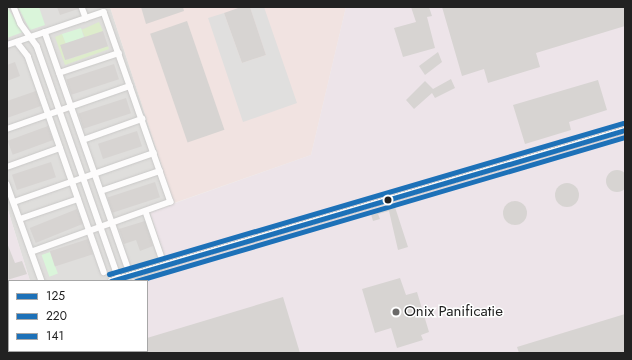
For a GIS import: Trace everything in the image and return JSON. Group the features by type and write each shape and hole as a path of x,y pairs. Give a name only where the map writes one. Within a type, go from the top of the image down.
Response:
{"street":[{"path":"14,7 37,46 119,279"},
{"path":"82,7 86,18"},
{"path":"7,45 104,12 171,202 32,252"},
{"path":"45,32 127,265"},
{"path":"17,42 28,56 104,272"},
{"path":"59,73 118,53"},
{"path":"7,129 130,86"},
{"path":"83,140 142,119"},
{"path":"115,280 625,130"},
{"path":"7,167 60,148"},
{"path":"14,202 154,153"},
{"path":"101,191 160,171"},
{"path":"7,184 42,280"},
{"path":"20,219 78,199"},
{"path":"146,212 161,255"}],"shaded area":[{"path":"7,7 110,7 174,203 150,212 169,269 131,280 30,280 7,207"},
{"path":"110,7 346,7 311,155 174,203"},
{"path":"250,7 264,7 297,103 243,122 208,18 224,13 242,63 266,55"},
{"path":"346,7 625,7 625,353 7,353 7,207 30,280 8,280 8,352 148,352 148,280 131,280 169,269 150,212 311,155"}],"green space":[{"path":"7,7 23,32 7,38"},
{"path":"18,7 39,7 45,25 30,30"},
{"path":"99,22 103,31 86,39 82,30"},
{"path":"81,28 84,37 66,44 62,34"},
{"path":"62,34 66,44 61,46 67,60 108,46 109,49 65,65 55,37"},
{"path":"50,252 58,274 49,277 42,255"}],"building":[{"path":"57,7 78,7 78,9 60,15"},
{"path":"141,7 183,7 184,11 146,24"},
{"path":"241,7 250,7 266,55 242,63 224,13"},
{"path":"411,7 429,7 432,16 427,17 435,48 403,57 394,28 416,22"},
{"path":"442,7 625,7 625,26 536,53 540,67 488,83 484,69 462,76"},
{"path":"187,21 224,130 188,142 150,34"},
{"path":"103,31 108,46 65,60 60,45"},
{"path":"438,52 442,62 425,75 419,66"},
{"path":"15,62 20,76 7,81 7,65"},
{"path":"114,64 119,79 71,95 66,79"},
{"path":"451,79 455,88 435,98 432,93 414,109 406,100 425,81 433,89"},
{"path":"598,80 607,110 569,122 571,130 525,144 513,105"},
{"path":"36,91 41,106 7,118 7,101"},
{"path":"126,98 131,113 83,129 78,113"},
{"path":"48,126 53,140 13,155 8,141"},
{"path":"137,131 142,146 103,159 98,144"},
{"path":"51,162 56,177 17,190 12,175"},
{"path":"617,170 625,173 628,181 625,189 617,192 609,189 606,181 609,173"},
{"path":"155,182 160,197 112,213 107,197"},
{"path":"567,183 575,187 579,195 575,203 567,207 559,203 555,195 559,187"},
{"path":"515,201 523,205 527,213 523,221 515,225 507,221 503,213 507,205"},
{"path":"394,204 408,247 398,250 389,211 378,214 380,219 373,221 370,211"},
{"path":"77,209 83,224 36,243 30,228"},
{"path":"145,221 153,246 140,251 136,240 124,244 119,229"},
{"path":"88,239 93,254 55,267 50,251"},
{"path":"7,243 15,263 22,261 27,274 7,280"},
{"name":"Onix Panificatie","path":"400,278 406,295 417,292 429,332 421,335 423,340 397,348 391,328 375,333 362,289"},
{"path":"283,297 300,353 147,353 148,338"},
{"path":"625,314 625,353 519,353 517,347"}],"transit line":[{"name":"141","path":"109,274 623,123"},
{"name":"125","path":"114,280 625,130"},
{"name":"220","path":"139,280 625,137"}],"place":[{"name":"Onix Panificatie","path":"396,312"}]}
